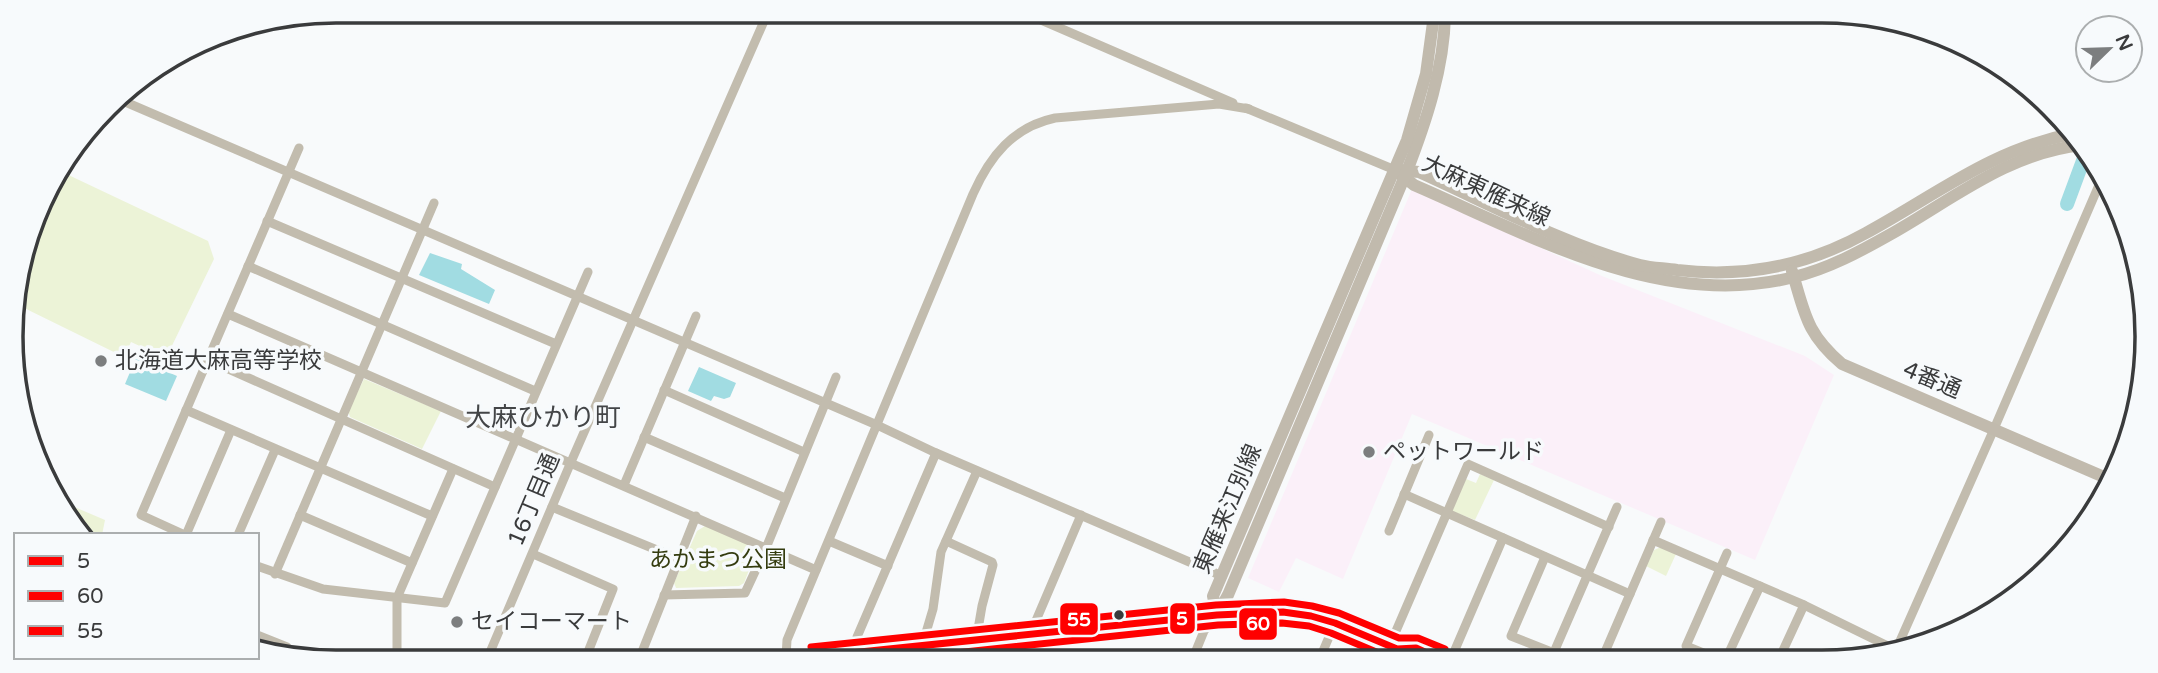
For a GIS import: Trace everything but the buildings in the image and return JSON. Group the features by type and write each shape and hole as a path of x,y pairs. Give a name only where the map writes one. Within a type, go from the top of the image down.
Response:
{"main road":[{"name":"東雁来江別線","path":"1217,615 1213,596 1402,173 1407,140 1426,74 1433,23"},
{"name":"東雁来江別線","path":"1217,615 1228,595 1430,106 1445,23"},
{"name":"大麻東雁来線","path":"1402,173 1419,172 1565,238 1639,265 1727,273 1792,271 1840,260 1877,242 2000,169 2026,157 2068,144"},
{"name":"4番通","path":"1792,271 1807,323 1818,342 1842,365 2102,476"},
{"path":"906,650 922,646 1217,615 1283,612 1335,623 1387,650"}],"street":[{"name":"16丁目通","path":"491,650 570,462 763,23"},
{"path":"1048,23 1402,173"},
{"path":"127,104 685,342 1222,576"},
{"path":"786,650 787,640 982,173 994,155 1010,139 1029,127 1055,118 1219,104 1249,109"},
{"path":"181,533 141,515 299,148"},
{"path":"1900,641 2098,188"},
{"path":"275,573 434,203"},
{"path":"267,221 556,344"},
{"path":"248,266 535,391"},
{"path":"259,567 323,589 445,603 588,272"},
{"path":"228,314 816,570"},
{"path":"624,485 696,316"},
{"path":"208,360 495,487"},
{"path":"664,595 745,593 836,377"},
{"path":"664,390 804,452"},
{"path":"186,410 432,516"},
{"path":"186,533 231,430"},
{"path":"1389,531 1429,435"},
{"path":"644,437 785,498"},
{"path":"239,533 275,450"},
{"path":"856,650 857,637 936,453"},
{"path":"1395,650 1396,631 1468,464 1609,527"},
{"path":"397,650 397,598 453,469"},
{"path":"922,646 933,609 941,552 977,471"},
{"path":"1404,494 1630,594"},
{"path":"552,507 679,559"},
{"path":"1555,650 1617,507"},
{"path":"300,515 412,563"},
{"path":"1025,650 1034,635 1081,515"},
{"path":"642,650 696,516"},
{"path":"1606,650 1661,523"},
{"path":"1455,650 1503,538"},
{"path":"1653,540 1804,605 1884,644"},
{"path":"829,541 888,566"},
{"path":"946,541 992,562 993,565 976,641"},
{"path":"1696,650 1686,646 1727,553"},
{"path":"533,554 613,589 589,650"},
{"path":"1540,650 1511,636 1545,557"},
{"path":"1730,650 1760,586"},
{"path":"1783,650 1804,605"},
{"path":"1196,650 1204,631 1217,615"},
{"path":"1324,650 1335,623"},
{"path":"1034,635 1041,650"},
{"path":"259,636 284,646"}],"shaded area":[{"path":"1412,189 1602,276 1805,356 1834,375 1755,560 1412,414 1343,579 1296,558 1279,592 1248,578"}],"green space":[{"path":"68,175 208,241 214,259 166,358 131,342 124,357 24,308 39,236"},
{"path":"364,379 441,411 422,449 350,417 348,411"},
{"path":"1480,474 1494,480 1475,520 1452,511 1466,479 1476,483"},
{"path":"73,506 105,520 102,533 93,533"},
{"name":"あかまつ公園","path":"705,526 754,546 756,552 744,583 739,586 676,588 674,583 697,531"},
{"path":"1661,547 1676,554 1666,576 1646,566 1654,550"}],"water":[{"path":"430,253 462,264 461,269 495,290 489,304 419,275"},
{"path":"136,358 177,376 166,401 125,384"},
{"path":"699,367 736,383 730,397 724,399 714,396 711,401 688,391"}],"waterway":[{"path":"2067,204 2082,163"}],"transit line":[{"name":"55","path":"811,647 1216,605 1284,602 1339,613 1399,638 1418,638 1445,649"},
{"name":"5","path":"880,650 1217,615 1283,612 1335,623 1397,649 1420,650"},
{"name":"60","path":"983,650 1218,625 1282,623 1309,626 1372,650"}],"place":[{"name":"北海道大麻高等学校","path":"101,361"},
{"name":"ペットワールド","path":"1369,452"},
{"name":"セイコーマート","path":"457,622"}],"district":[{"name":"大麻ひかり町","path":"543,417"}]}
